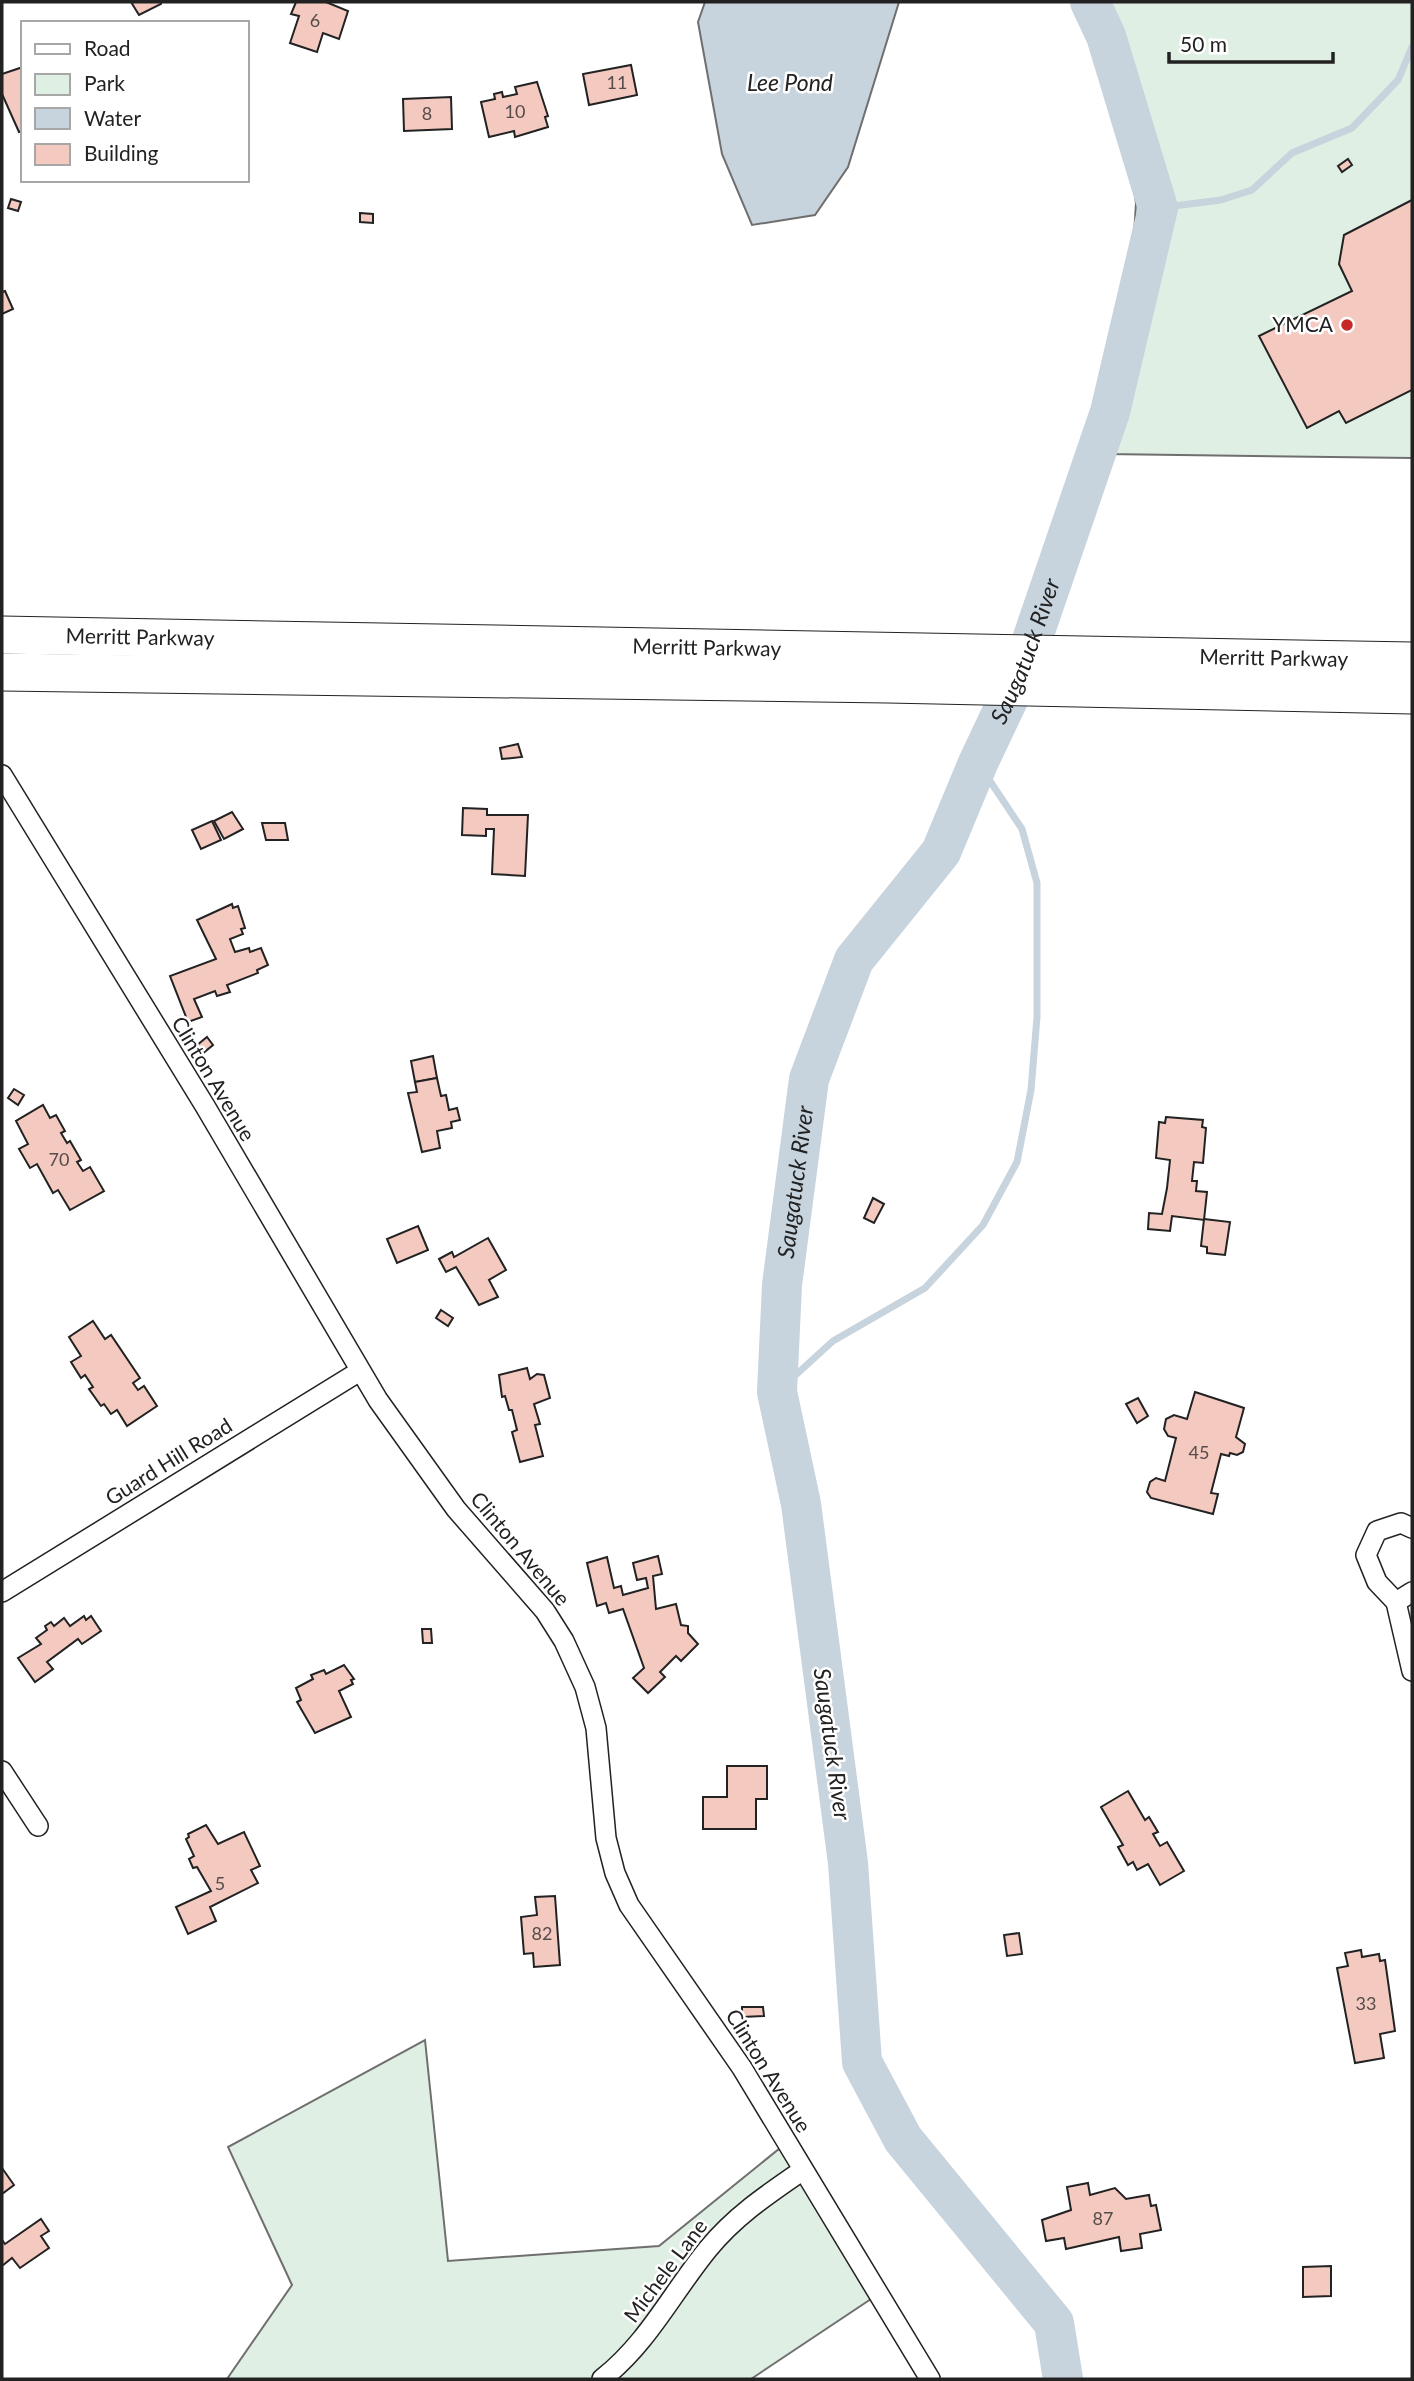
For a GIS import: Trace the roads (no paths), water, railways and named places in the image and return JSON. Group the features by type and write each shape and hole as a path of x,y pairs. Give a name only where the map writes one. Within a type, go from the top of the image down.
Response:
{"highway":[{"name":"Merritt Parkway","path":"2,635 889,667 1141,672 1412,661"},
{"name":"Merritt Parkway","path":"2,671 889,667"},
{"name":"Merritt Parkway","path":"1141,672 1412,695"}],"street":[{"name":"Clinton Avenue","path":"2,775 205,1106 360,1371 456,1509 545,1611 565,1641 585,1688 596,1728 606,1838 622,1890 642,1925 736,2060 930,2379"},
{"name":"Guard Hill Road","path":"2,1592 360,1371"},
{"path":"1412,1528 1401,1523 1377,1531 1366,1555 1377,1582 1404,1597 1412,1671"},
{"path":"2,1771 38,1826"},
{"name":"Michele Lane","path":"602,2379 636,2348 661,2318 706,2251 738,2216 803,2170"}],"water":[{"name":"Lee Pond","path":"705,2 899,2 848,167 815,215 752,225 722,154 698,22"}],"waterway":[{"name":"Saugatuck River","path":"1063,2379 1054,2323 903,2139 862,2062 848,1863 801,1504 777,1392 782,1285 809,1079 854,960 941,852 978,763 1021,672 1110,412 1158,208 1106,36 1090,2"},
{"path":"1158,208 1221,200 1252,190 1292,153 1352,128 1398,80 1412,47"},
{"path":"777,1392 833,1341 925,1288 983,1225 1017,1162 1031,1090 1037,1017 1037,883 1022,829 978,763"}],"place":[{"name":"YMCA","path":"1347,325"}]}
